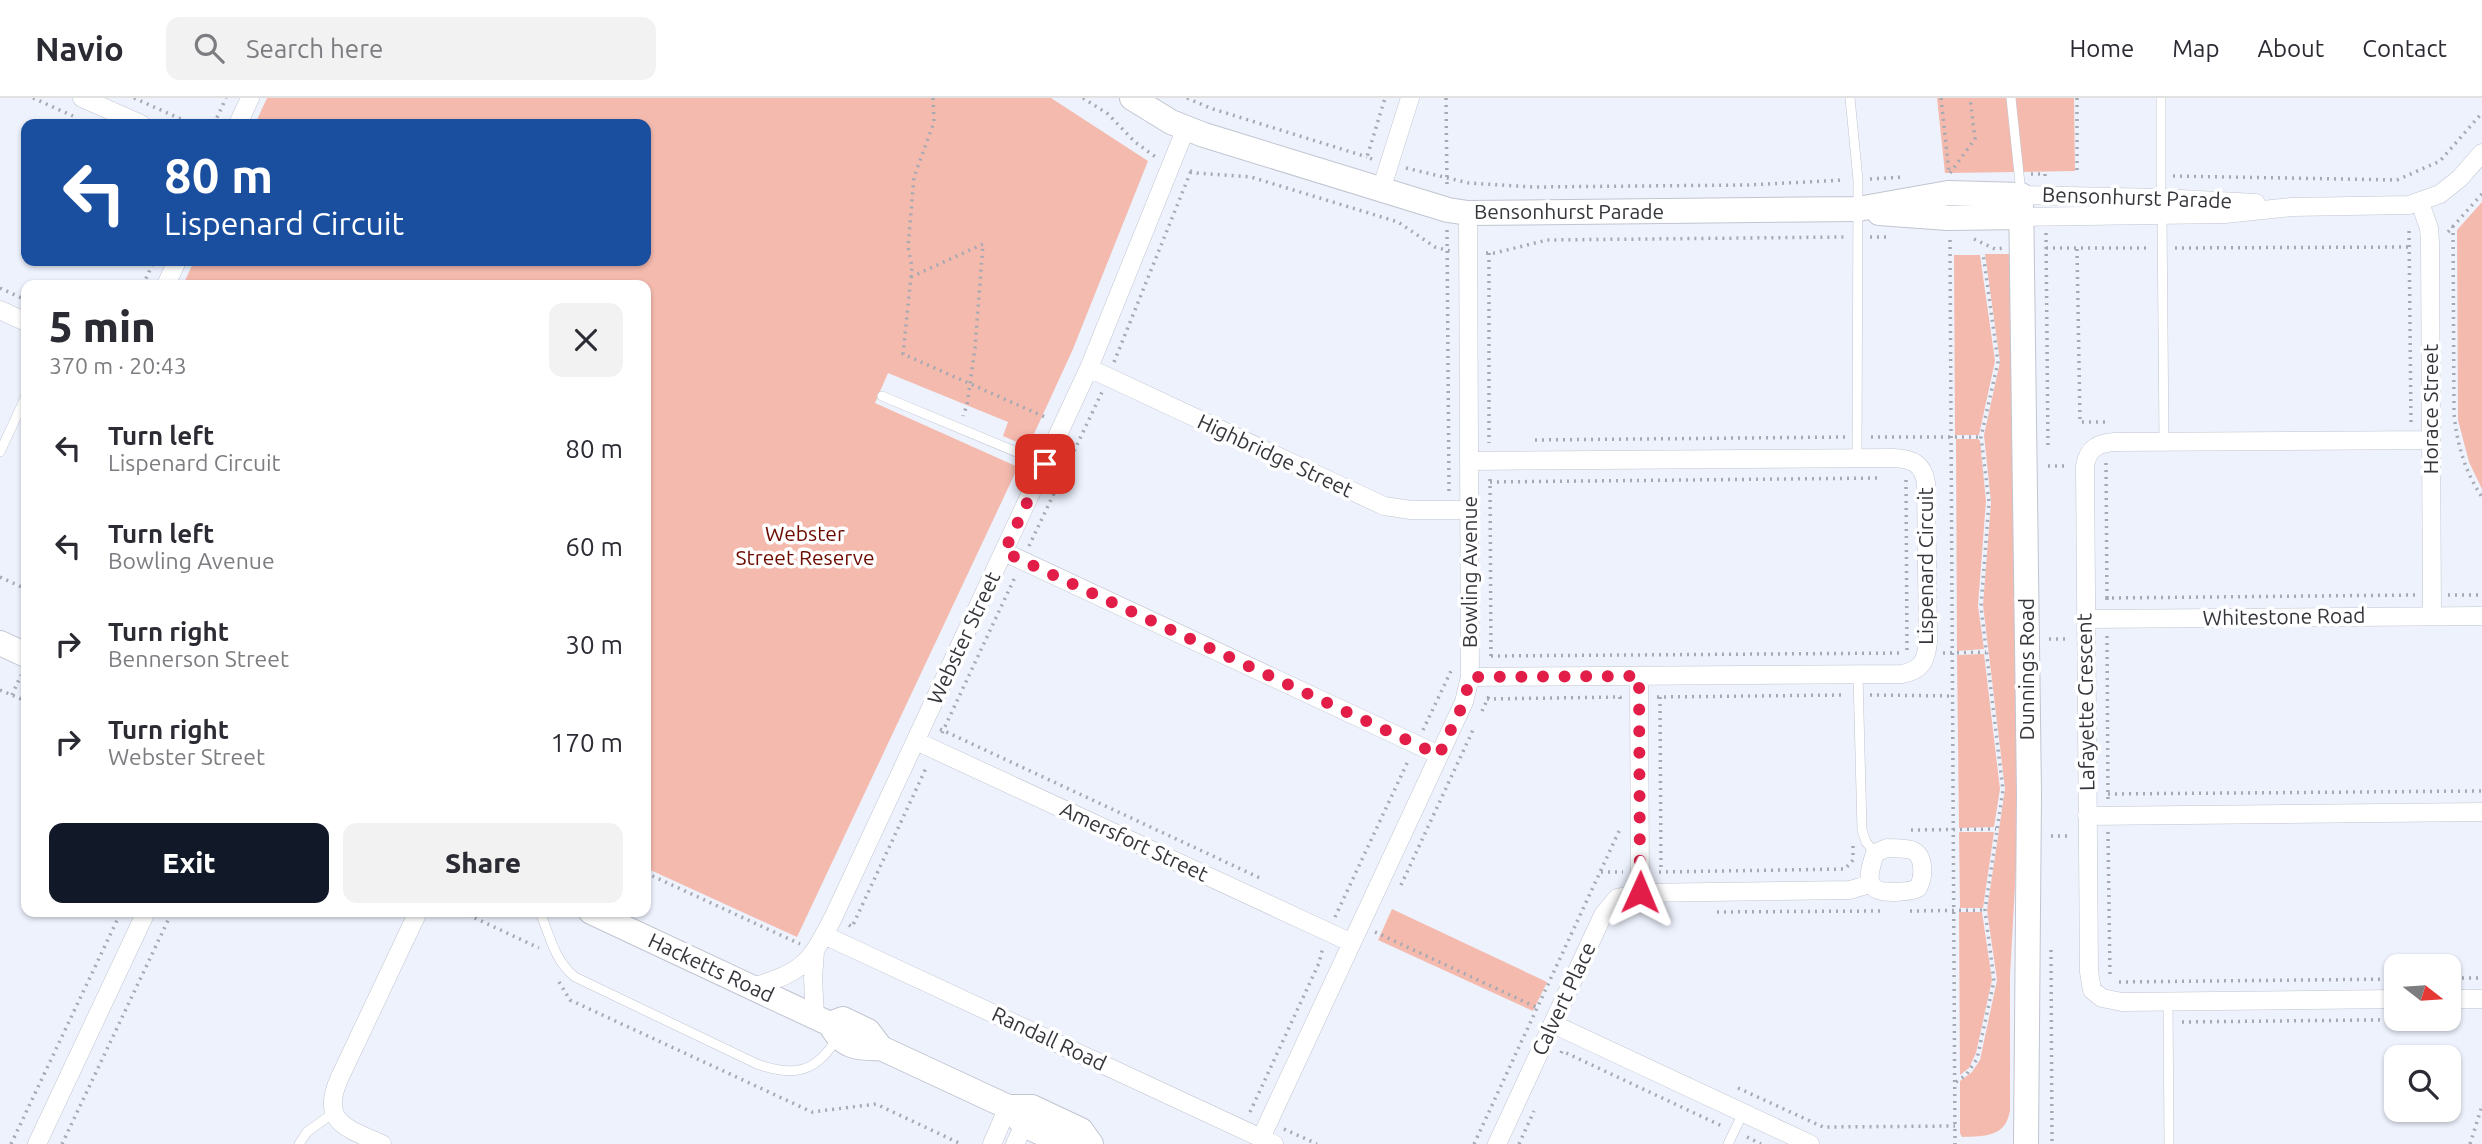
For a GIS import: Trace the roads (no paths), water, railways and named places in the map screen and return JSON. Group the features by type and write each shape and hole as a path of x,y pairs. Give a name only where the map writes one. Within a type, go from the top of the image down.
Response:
{"street":[{"path":"82,98 130,119"},
{"path":"240,119 250,98"},
{"name":"Bensonhurst Parade","path":"1132,98 1185,128 1458,212 1858,209 1948,193 2021,195 2161,206 2226,200 2292,207 2414,204 2440,194 2451,186 2482,153"},
{"path":"1381,190 1410,98"},
{"name":"Webster Street","path":"753,987 783,978 799,969 815,951 833,918 1089,368 1185,128"},
{"name":"Dunnings Road","path":"2021,195 2024,248 2029,794 2026,1144"},
{"name":"Horace Street","path":"2414,204 2429,228 2430,242 2431,616"},
{"name":"Bowling Avenue","path":"1268,1141 1269,1121 1464,702 1470,677 1470,461 1458,212"},
{"path":"0,310 21,320"},
{"name":"Highbridge Street","path":"1089,368 1384,506 1411,510 1470,510"},
{"path":"2164,442 2431,440"},
{"name":"Lafayette Crescent","path":"2164,442 2098,444 2088,453 2085,463 2089,972 2092,990 2110,1001 2384,999"},
{"name":"Lispenard Circuit","path":"1470,461 1906,458 1919,465 1926,478 1927,652 1923,665 1911,673 1470,677"},
{"path":"1004,552 1439,755"},
{"name":"Whitestone Road","path":"2085,619 2482,616"},
{"path":"0,643 21,662"},
{"path":"1639,676 1640,892"},
{"name":"Amersfort Street","path":"916,741 1352,943"},
{"path":"2087,816 2482,812"},
{"name":"Calvert Place","path":"1497,1144 1608,906 1624,895 1640,892 1850,890 1870,884 1880,892 1912,891 1921,883 1922,858 1917,851 1887,848 1875,853"},
{"path":"1870,884 1875,853"},
{"path":"37,1144 144,917"},
{"path":"382,1144 347,1128 333,1113 332,1101 334,1091 416,917"},
{"name":"Hacketts Road","path":"602,917 753,987 827,1026 843,1019 868,1031 881,1048 1065,1144"},
{"name":"Randall Road","path":"824,934 1268,1141"},
{"name":"Webster Street","path":"815,951 813,978 827,1026"},
{"path":"2461,999 2482,999"},
{"path":"1553,1024 1810,1144"},
{"path":"992,1144 1020,1121"},
{"name":"Hacketts Road","path":"1020,1121 1081,1130 1091,1144"}],"lane":[{"path":"1850,98 1858,180 1857,458"},
{"path":"2011,98 2021,195"},
{"path":"2161,98 2164,442"},
{"path":"882,396 1045,464"},
{"path":"0,452 21,407"},
{"path":"1858,675 1861,830 1875,853"},
{"path":"542,917 552,946 575,977 780,1072 812,1066 827,1055 827,1026"},
{"path":"2168,1001 2169,1144"},
{"path":"299,1144 307,1132 333,1113"},
{"path":"1728,1144 1743,1113"}],"park label":[{"name":"Webster Street Reserve","path":"805,546"}]}
